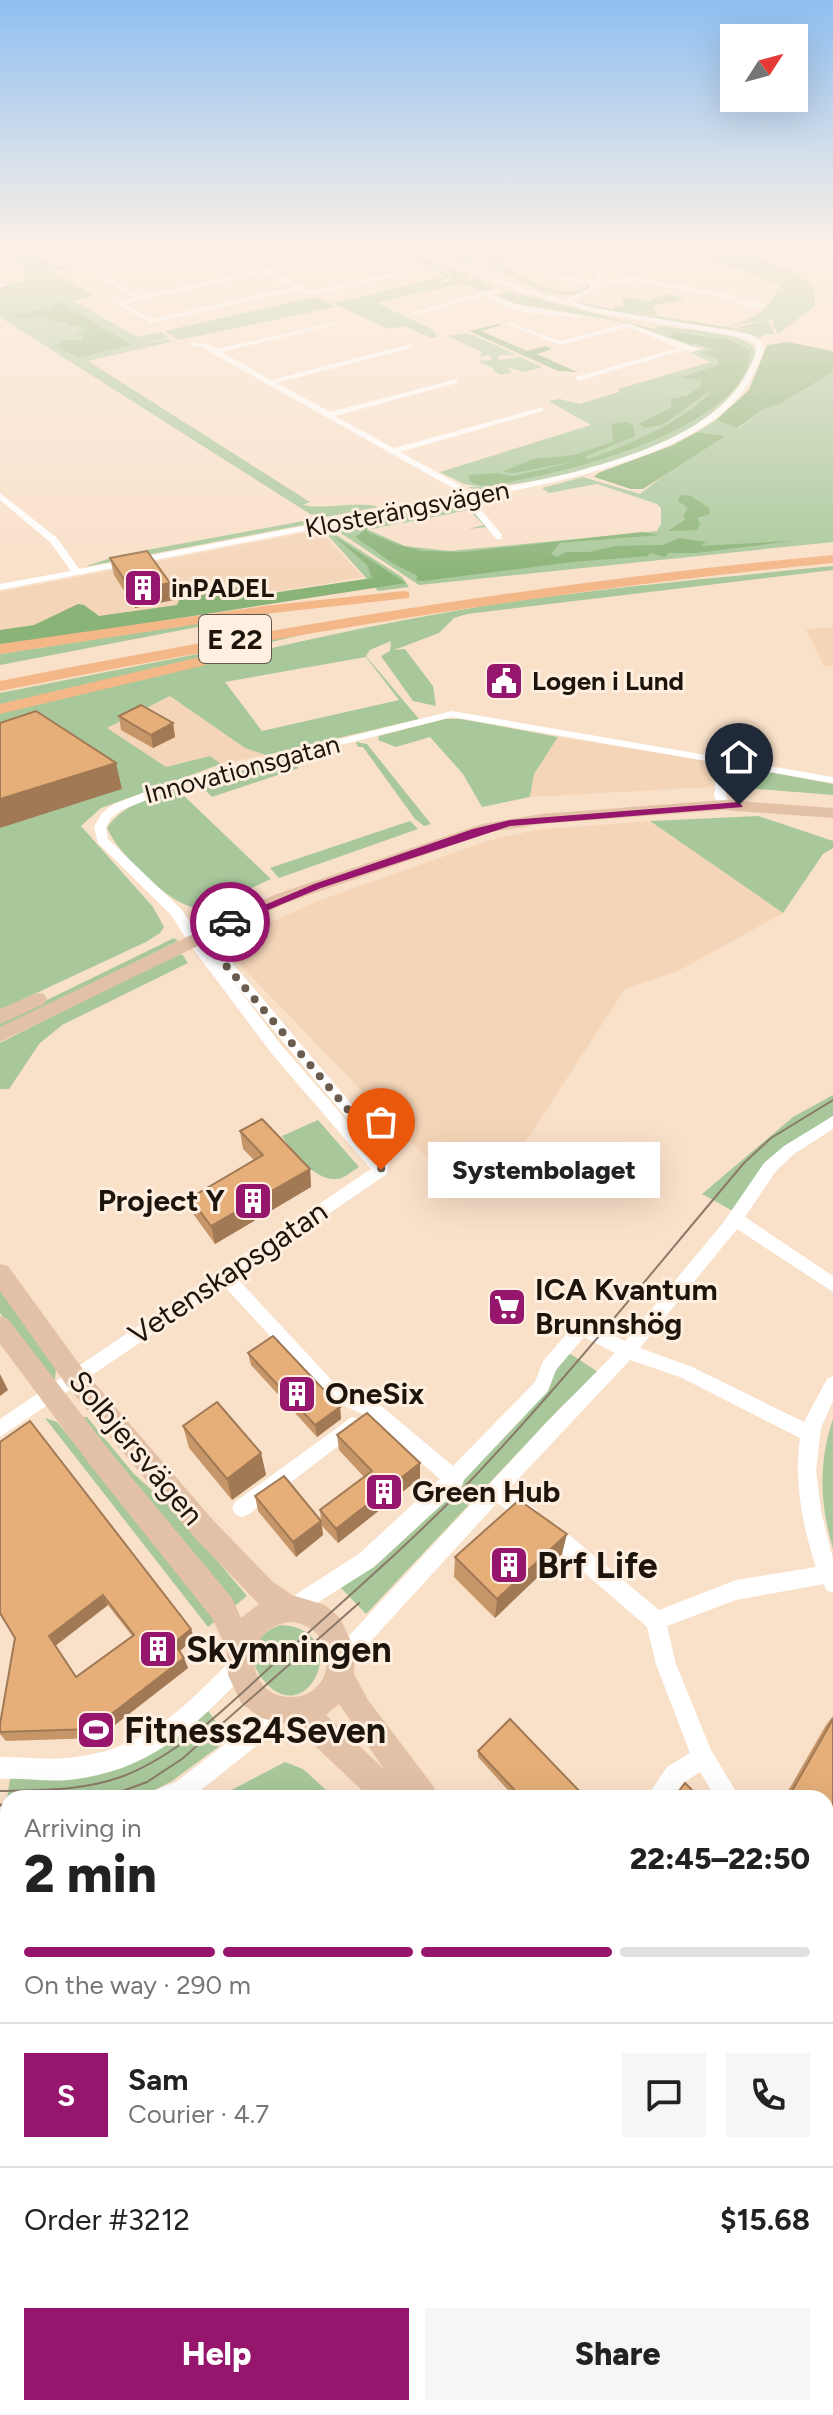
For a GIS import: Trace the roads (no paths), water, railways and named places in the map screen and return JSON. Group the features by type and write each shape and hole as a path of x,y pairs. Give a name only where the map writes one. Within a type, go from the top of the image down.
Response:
{"highway":[{"name":"E 22","path":"0,671 234,625 430,593 621,567 833,547"},
{"name":"E 22","path":"0,686 244,637 471,600 668,575 833,559"},
{"path":"0,649 264,610 430,593"},
{"path":"0,709 471,600"}],"main road":[{"path":"0,1035 310,877 479,820 554,808 772,797 833,804"},
{"path":"722,801 833,813"},
{"path":"0,1017 193,934"},
{"name":"Solbjersvägen","path":"0,1273 76,1379 242,1570 262,1590 290,1608 309,1611 324,1619 340,1642 341,1666 358,1710 417,1790"},
{"name":"Solbjersvägen","path":"0,1326 103,1462 222,1608 240,1658 245,1688 253,1698 272,1709 292,1711 383,1790"},
{"path":"240,1658 258,1622 290,1608"},
{"path":"292,1711 322,1699 341,1666"}],"street":[{"path":"228,359 394,451 468,497 499,537"},
{"path":"271,382 360,359"},
{"path":"578,379 648,359"},
{"name":"Klosterängsvägen","path":"0,587 468,497 602,467 678,437 719,413 739,393 757,359"},
{"path":"329,415 454,381"},
{"path":"394,451 540,409"},
{"path":"0,496 49,537 76,572"},
{"name":"Innovationsgatan","path":"381,1170 277,1050 193,934 102,840 100,827 112,810 138,797 193,778 447,714 724,760"},
{"path":"722,801 724,760 833,780"},
{"path":"341,1666 496,1491 627,1351 735,1219 770,1167 799,1143 833,1122"},
{"name":"Vetenskapsgatan","path":"0,1429 53,1396 106,1354 381,1170"},
{"path":"735,1219 833,1285"},
{"path":"225,1276 333,1393 373,1410 455,1480"},
{"path":"290,1608 367,1560 455,1480 542,1386 549,1366 582,1328 627,1351 686,1372 810,1434"},
{"path":"656,1621 736,1590 831,1579 810,1495 810,1434 833,1384"},
{"path":"242,1508 373,1410"},
{"path":"496,1491 571,1546 656,1621 666,1664 703,1757 724,1790"},
{"path":"0,1768 67,1769 111,1762 145,1750 174,1730 240,1658"},
{"path":"183,1790 292,1711"},
{"path":"663,1790 675,1775 703,1757"}],"tram line":[{"path":"32,1790 64,1789 126,1775 171,1751 212,1719 453,1499 578,1361 744,1163 771,1138 833,1100"},
{"path":"125,1790 147,1782 182,1759 359,1603"}],"place":[{"name":"inPADEL","path":"143,588"},
{"name":"Logen i Lund","path":"504,681"},
{"name":"Systembolaget","path":"381,1170"},
{"name":"Project Y","path":"253,1201"},
{"name":"ICA Kvantum Brunnshög","path":"507,1307"},
{"name":"OneSix","path":"297,1394"},
{"name":"Green Hub","path":"384,1492"},
{"name":"Brf Life","path":"509,1565"},
{"name":"Skymningen","path":"158,1649"},
{"name":"Fitness24Seven","path":"96,1730"}]}
